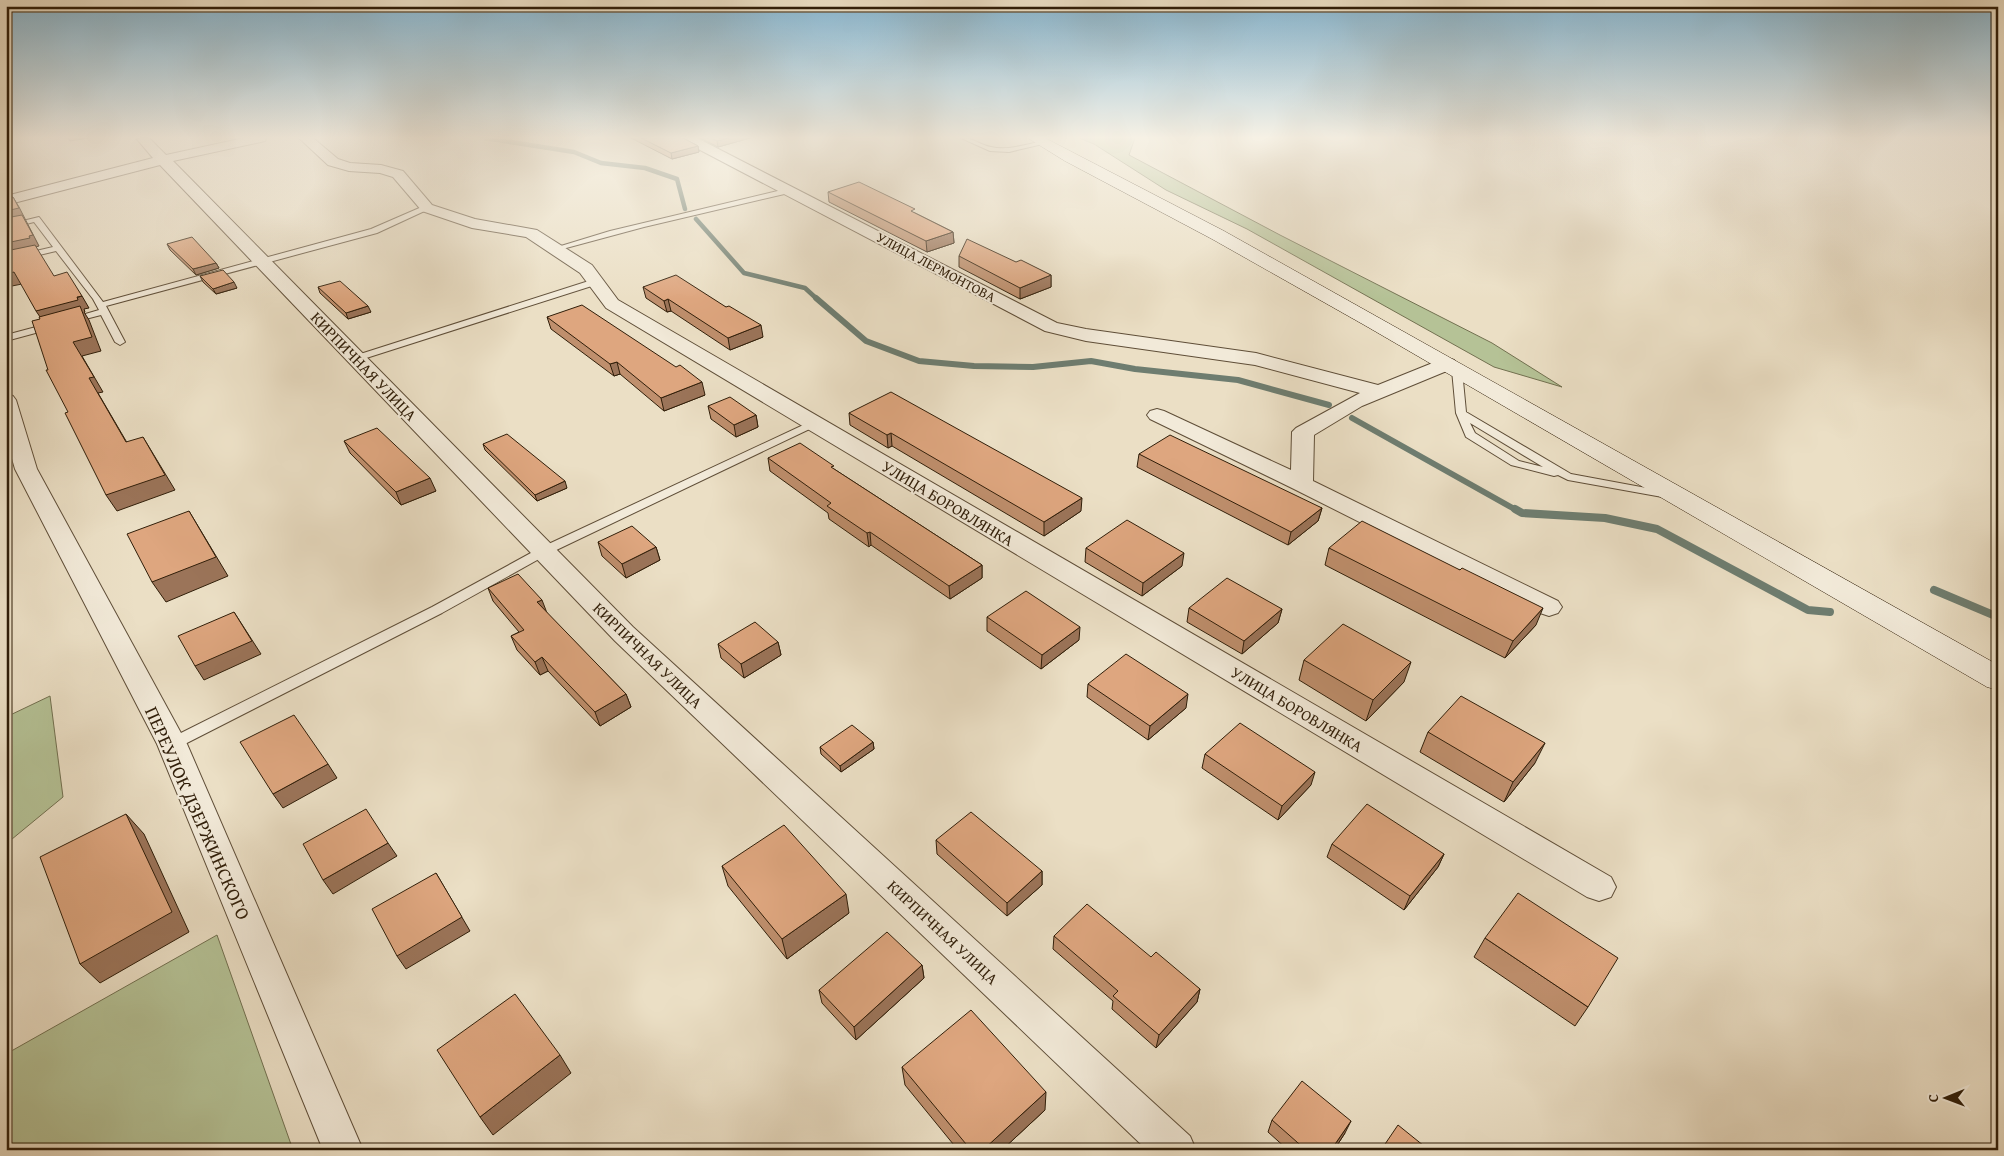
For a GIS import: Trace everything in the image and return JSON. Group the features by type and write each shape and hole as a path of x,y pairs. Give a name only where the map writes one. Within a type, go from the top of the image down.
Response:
{"main road":[{"path":"1137,192 1218,235 1452,367 1998,679"}],"street":[{"path":"11,200 42,192"},
{"name":"КИРПИЧНАЯ УЛИЦА","path":"195,192 624,634 1176,1150"},
{"path":"413,192 427,208"},
{"name":"УЛИЦА ЛЕРМОНТОВА","path":"794,192 1051,327 1086,335 1256,359 1380,392"},
{"name":"УЛИЦА БОРОВЛЯНКА","path":"427,208 472,223 530,233 586,269 612,304 1599,887"},
{"path":"1302,484 1303,432 1355,402 1452,367"},
{"path":"1157,416 1302,484 1549,606"},
{"name":"ПЕРЕУЛОК ДЗЕРЖИНСКОГО","path":"8,421 26,469 172,744 343,1150"}],"lane":[{"path":"555,249 662,219 719,208 782,192"},
{"path":"6,338 262,260 374,231 427,208"},
{"path":"6,227 36,219 102,308 120,342"},
{"path":"6,261 58,248"},
{"path":"357,358 595,282"},
{"path":"1452,367 1461,413 1568,477 1680,498"},
{"path":"172,744 437,610 544,551 814,424"}],"green space":[{"path":"1170,192 1199,192 1492,343 1562,387 1494,367 1247,229"},
{"path":"50,696 63,797 6,844 6,717"},
{"path":"217,935 293,1150 6,1150 6,1054"}],"building":[{"path":"828,192 880,192 915,209 911,211 953,232 926,241"},
{"path":"13,197 19,208 6,211 6,198"},
{"path":"22,215 33,235 29,236 30,238 6,243 6,218"},
{"path":"192,237 216,263 193,269 167,244"},
{"path":"967,239 1016,262 1021,260 1051,275 1020,288 959,256"},
{"path":"35,245 54,276 67,272 82,296 77,297 78,300 36,311 14,272 6,274 6,251"},
{"path":"223,270 234,282 213,289 200,276"},
{"path":"676,275 726,307 729,306 761,325 728,338 668,299 664,301 643,287"},
{"path":"340,281 368,306 346,313 318,287"},
{"path":"582,305 676,367 680,365 702,382 661,398 617,362 610,364 547,317"},
{"path":"80,306 92,337 73,342 94,377 89,378 126,442 143,437 165,475 106,495 65,413 68,412 46,370 48,370 32,321 40,319 39,317"},
{"path":"891,392 1082,498 1044,522 891,433 887,435 849,413"},
{"path":"730,397 756,415 734,425 708,406"},
{"path":"377,428 430,478 396,492 344,441"},
{"path":"507,434 565,481 535,495 483,444"},
{"path":"1170,435 1322,508 1291,532 1139,454"},
{"path":"800,443 834,466 831,467 982,565 949,586 870,532 867,533 827,506 831,503 768,458"},
{"path":"189,511 216,557 152,582 127,534"},
{"path":"1127,520 1184,553 1143,583 1086,548"},
{"path":"1362,521 1460,570 1462,568 1543,608 1513,641 1329,548"},
{"path":"632,526 656,547 622,564 598,542"},
{"path":"518,574 542,600 537,602 626,694 595,712 542,657 535,662 511,636 524,630 488,588"},
{"path":"1227,578 1282,609 1244,641 1189,608"},
{"path":"1026,591 1080,627 1042,655 987,617"},
{"path":"234,612 252,641 195,666 178,636"},
{"path":"755,622 778,642 741,664 718,644"},
{"path":"1343,624 1411,662 1373,700 1304,660"},
{"path":"1126,654 1188,694 1150,726 1088,684"},
{"path":"1461,696 1545,743 1513,782 1428,732"},
{"path":"294,715 328,764 273,794 240,742"},
{"path":"1240,723 1315,772 1282,806 1205,754"},
{"path":"852,725 873,742 840,766 820,747"},
{"path":"1367,804 1444,854 1410,896 1332,844"},
{"path":"366,809 388,843 323,880 303,844"},
{"path":"971,812 1042,871 1007,903 936,840"},
{"path":"126,814 172,912 80,964 40,857"},
{"path":"784,825 846,894 782,939 722,866"},
{"path":"436,873 462,917 397,956 372,909"},
{"path":"1518,893 1618,958 1588,1007 1485,938"},
{"path":"1087,904 1151,957 1156,952 1200,989 1159,1035 1113,996 1118,991 1054,936"},
{"path":"887,932 922,965 854,1027 819,990"},
{"path":"515,994 560,1055 480,1117 437,1050"},
{"path":"971,1010 1046,1092 983,1150 971,1150 902,1067"},
{"path":"1302,1081 1351,1121 1331,1150 1306,1150 1272,1120"},
{"path":"1398,1125 1429,1150 1381,1150"}],"waterway":[{"path":"680,192 685,209"},
{"path":"696,219 744,273 805,288 817,299"},
{"path":"816,298 866,341 919,361 974,366 1033,367 1091,361 1135,369 1238,380 1329,405"},
{"path":"1352,418 1518,511"},
{"path":"1515,509 1522,513 1605,518 1657,529 1808,610 1830,612"},
{"path":"1934,590 1998,617"}]}
